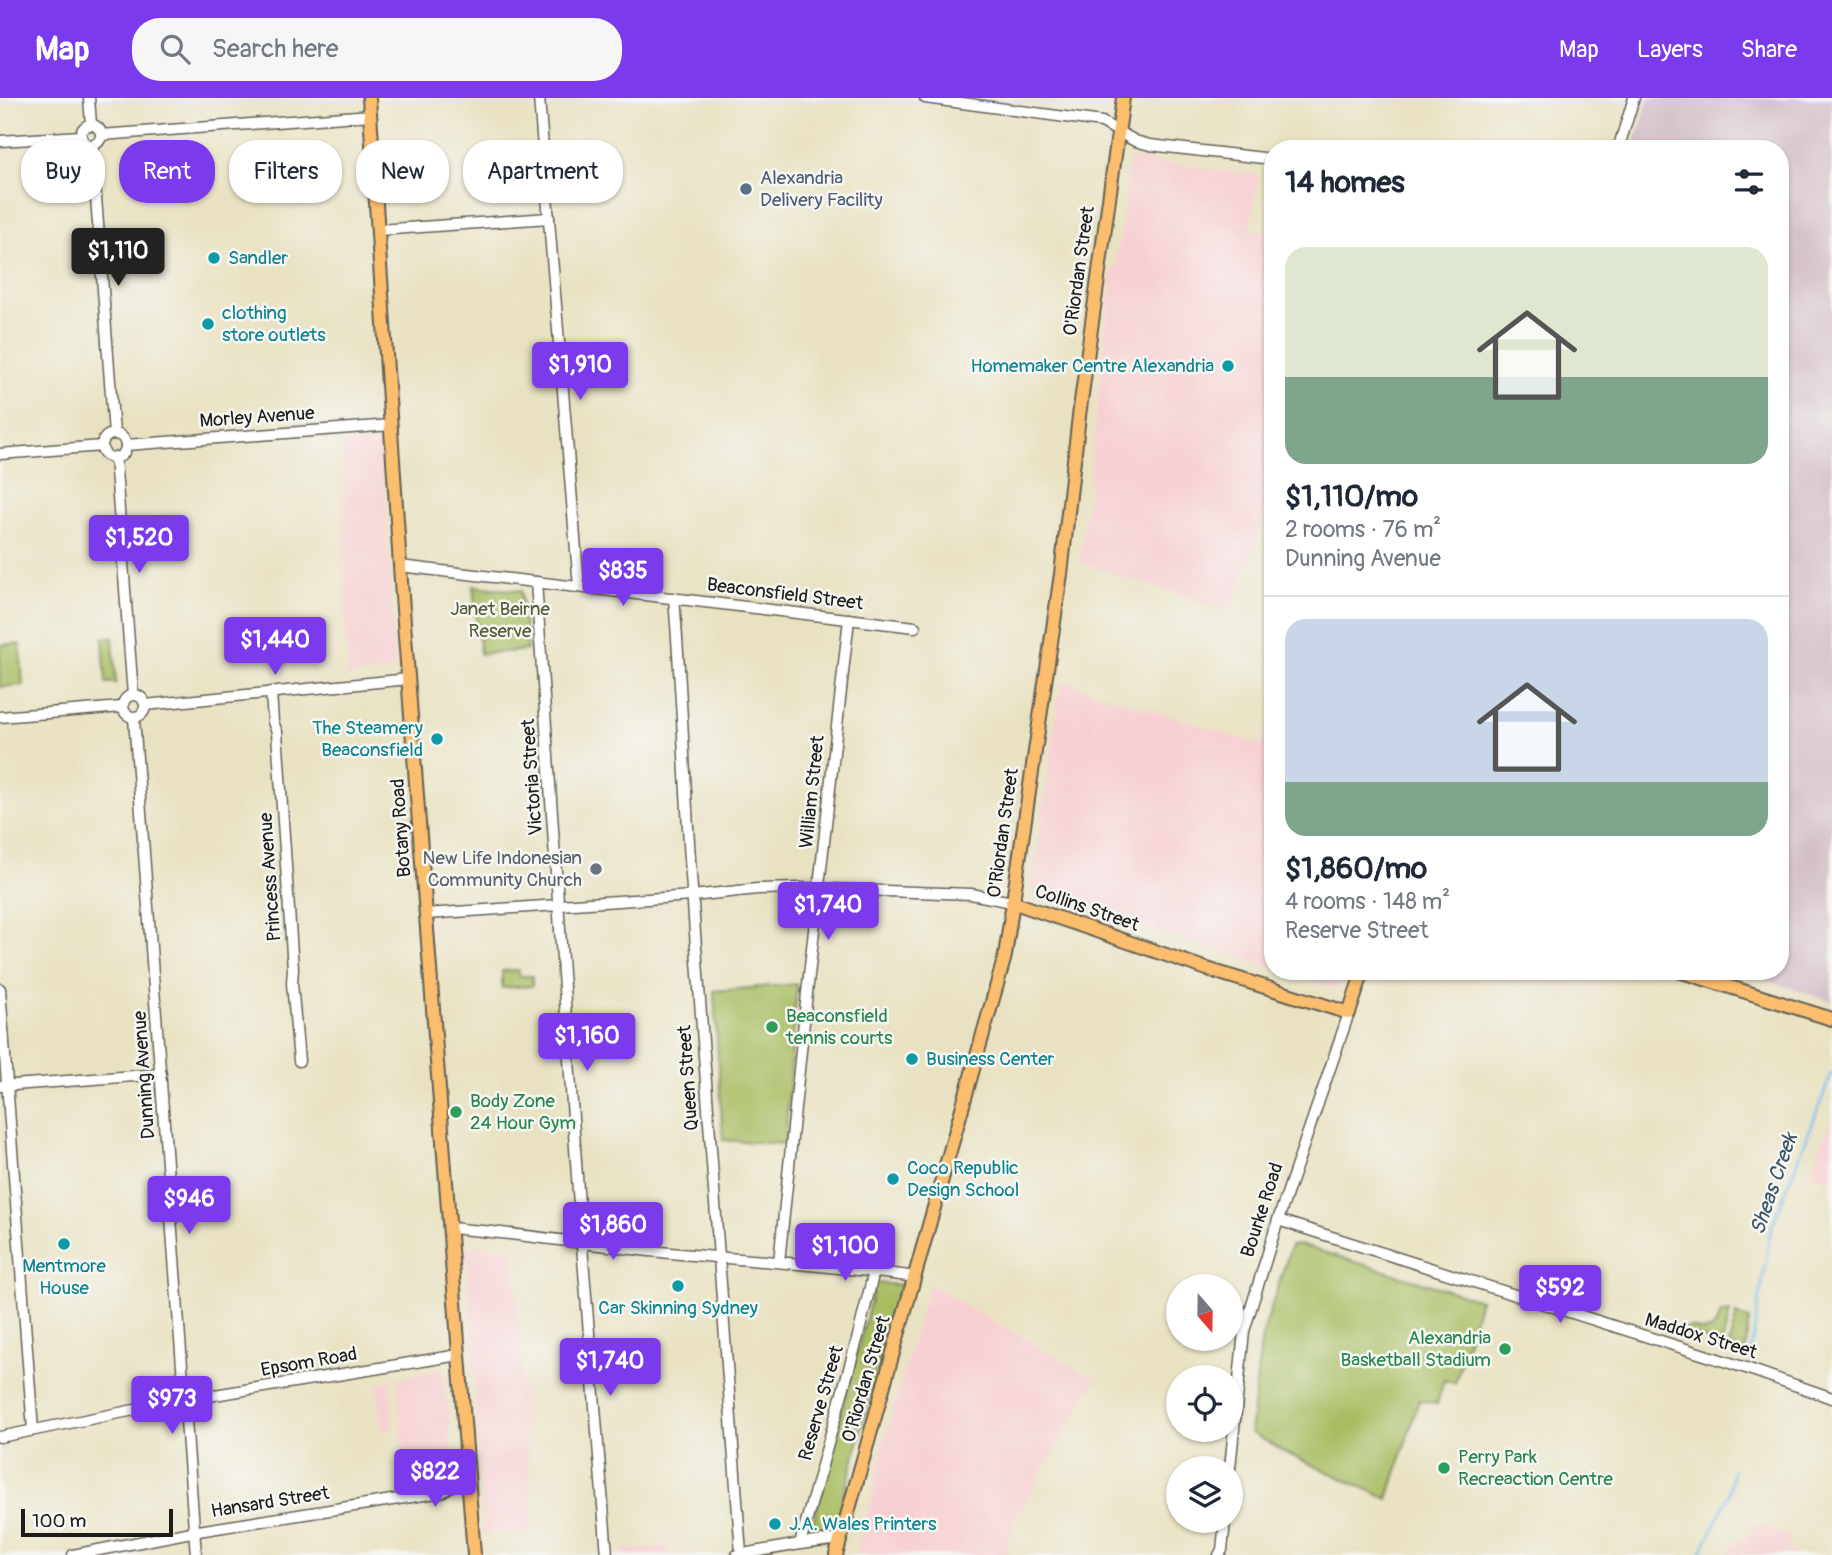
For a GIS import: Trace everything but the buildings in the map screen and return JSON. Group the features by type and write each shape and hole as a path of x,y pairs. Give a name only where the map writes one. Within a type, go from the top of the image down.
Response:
{"main road":[{"name":"Botany Road","path":"369,98 400,566 474,1555"},
{"name":"O'Riordan Street","path":"836,1555 1003,964 1010,929 1061,573 1122,98"},
{"name":"Collins Street","path":"1012,902 1207,969 1349,1013"},
{"name":"Bourke Road","path":"1349,1013 1360,980"},
{"path":"1708,980 1832,1019"}],"street":[{"path":"89,98 91,124"},
{"path":"539,98 579,587"},
{"path":"925,98 1089,120 1105,124 1135,141 1150,145 1264,158"},
{"path":"1621,140 1634,98"},
{"path":"102,135 371,115"},
{"path":"91,124 98,127 102,135"},
{"path":"82,140 82,129 91,124"},
{"path":"100,140 102,135"},
{"path":"0,141 81,136"},
{"path":"96,203 114,434"},
{"path":"378,230 549,218"},
{"name":"Morley Avenue","path":"126,445 391,425"},
{"path":"114,434 122,437 126,445 123,453 116,457 105,453 102,446 105,438 114,434"},
{"path":"0,454 102,446"},
{"path":"116,457 133,695"},
{"name":"Beaconsfield Street","path":"400,566 915,627"},
{"name":"Victoria Street","path":"536,582 582,1243 607,1555"},
{"name":"Queen Street","path":"674,598 692,896 739,1555"},
{"name":"William Street","path":"779,1262 849,619"},
{"path":"145,705 409,679"},
{"name":"Princess Avenue","path":"271,692 273,722 277,732 299,1061"},
{"path":"133,695 140,696 145,705 142,714 134,718 125,714 122,707 125,699 133,695"},
{"path":"0,717 122,707"},
{"name":"Dunning Avenue","path":"134,718 196,1555"},
{"name":"Collins Street","path":"426,914 757,889 971,894 1012,902"},
{"path":"0,989 4,1086 33,1430"},
{"name":"Bourke Road","path":"1231,1456 1244,1331 1278,1220 1349,1013"},
{"path":"4,1086 161,1074"},
{"name":"Maddox Street","path":"1278,1220 1734,1364 1832,1398"},
{"path":"449,1228 915,1277"},
{"name":"Reserve Street","path":"800,1544 874,1271"},
{"name":"Epsom Road","path":"0,1437 184,1400 459,1355"},
{"name":"Hansard Street","path":"73,1555 106,1552 195,1532 442,1492 468,1475"},
{"path":"1219,1555 1224,1533"},
{"path":"739,1555 840,1539"}],"shaded area":[{"path":"1649,98 1832,98 1832,1001 1765,980 1789,980 1789,140 1636,140"},
{"path":"1130,158 1259,176 1250,228 1264,232 1264,515 1232,612 1080,562 1112,274 1116,266"},
{"path":"342,440 382,444 396,670 347,676"},
{"path":"1061,681 1261,745 1264,736 1264,965 1036,894 1032,885"},
{"path":"1310,980 1340,980 1337,989"},
{"path":"1832,1116 1832,1181 1811,1174"},
{"path":"470,1245 514,1250 533,1531 483,1535 466,1248"},
{"path":"929,1284 1096,1380 1015,1519 1005,1555 856,1555 877,1481 873,1480"},
{"path":"444,1370 453,1476 405,1484 398,1378"},
{"path":"390,1380 393,1428 381,1430 377,1383"},
{"path":"1754,1524 1791,1536 1786,1551 1798,1555 1729,1555 1732,1545 1750,1534"},
{"path":"668,1547 669,1555 623,1555 623,1550"}],"green space":[{"name":"Janet Beirne Reserve","path":"473,586 521,591 527,650 480,654"},
{"path":"113,637 116,683 106,683 103,638"},
{"path":"20,644 23,685 0,687 0,645"},
{"path":"519,970 519,976 532,976 532,986 502,988 502,971"},
{"path":"797,984 785,1144 723,1140 714,991"},
{"path":"1300,1245 1480,1300 1455,1383 1444,1380 1437,1404 1419,1400 1388,1499 1288,1454 1250,1432 1262,1336 1291,1246"},
{"path":"875,1283 900,1285 832,1541 809,1538"},
{"path":"1730,1312 1723,1340 1718,1343 1676,1330 1692,1327 1701,1331 1711,1330 1721,1313"},
{"path":"1737,1314 1749,1319 1745,1353 1731,1348 1729,1343"}],"waterway":[{"name":"Sheas Creek","path":"1751,1350 1771,1229 1832,1073"},
{"name":"Sheas Creek","path":"1700,1555 1729,1495 1733,1469"}],"place":[{"name":"Alexandria Delivery Facility","path":"746,189"},
{"name":"Sandler","path":"214,258"},
{"name":"clothing store outlets","path":"208,324"},
{"name":"Homemaker Centre Alexandria","path":"1228,366"},
{"name":"The Steamery Beaconsfield","path":"437,739"},
{"name":"New Life Indonesian Community Church","path":"596,869"},
{"name":"Beaconsfield tennis courts","path":"772,1027"},
{"name":"Business Center","path":"912,1059"},
{"name":"Body Zone 24 Hour Gym","path":"456,1112"},
{"name":"Coco Republic Design School","path":"893,1179"},
{"name":"Mentmore House","path":"64,1244"},
{"name":"Car Skinning Sydney","path":"678,1286"},
{"name":"Alexandria Basketball Stadium","path":"1505,1349"},
{"name":"Perry Park Recreaction Centre","path":"1444,1468"},
{"name":"J.A. Wales Printers","path":"775,1524"}]}
